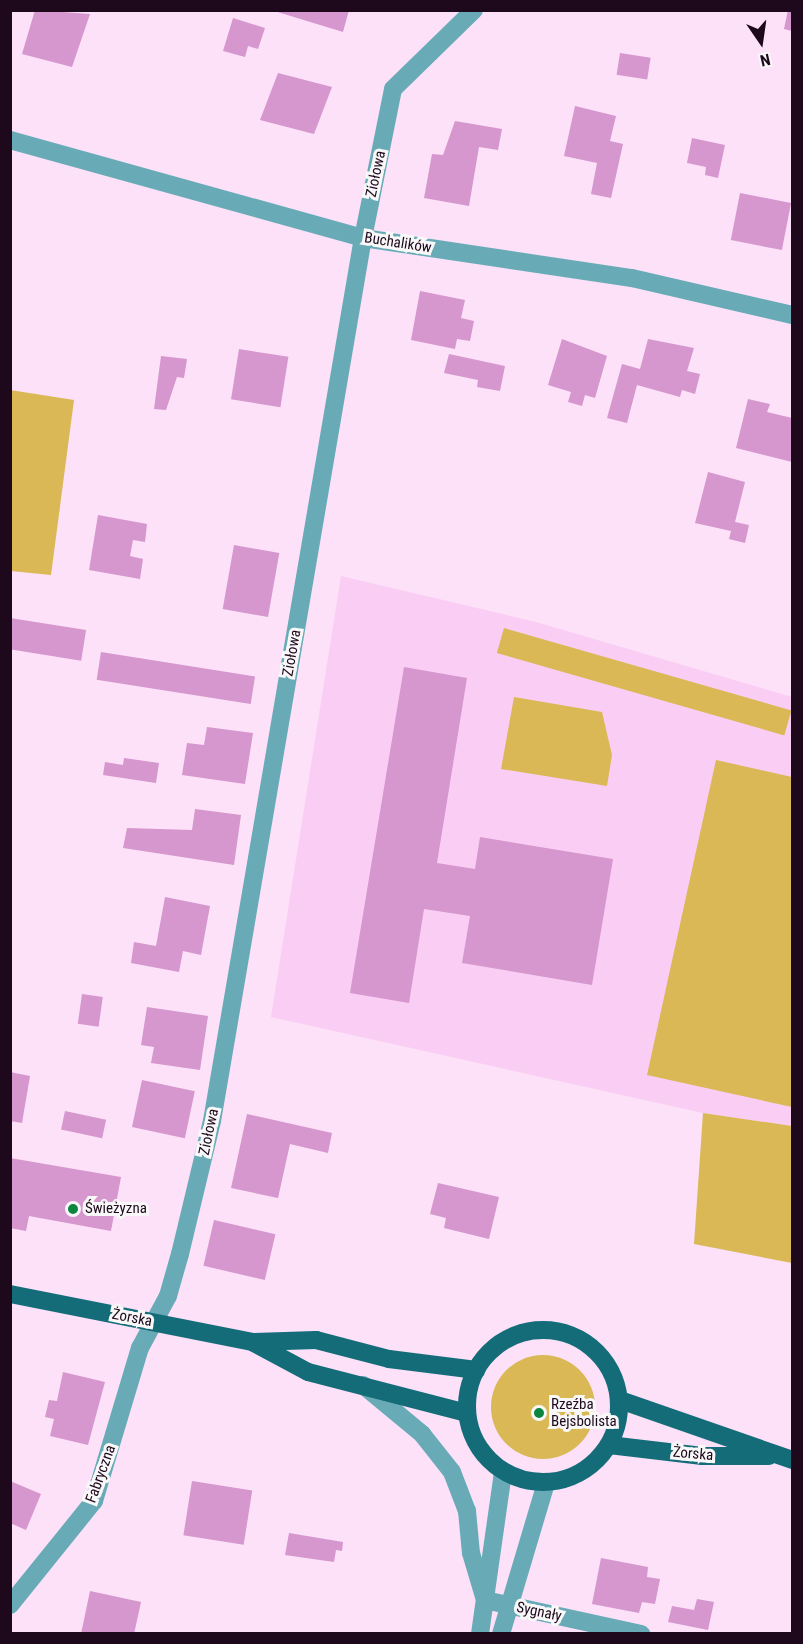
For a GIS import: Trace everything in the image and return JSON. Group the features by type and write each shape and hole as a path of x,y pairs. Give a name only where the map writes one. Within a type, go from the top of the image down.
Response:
{"main road":[{"name":"Żorska","path":"10,1294 253,1342 316,1340 389,1359 477,1370"},
{"path":"559,1331 601,1356 620,1400 609,1445 583,1472 546,1483 503,1472 482,1453 467,1413 477,1370 512,1337 559,1331"},
{"name":"Żorska","path":"253,1342 308,1372 467,1413"},
{"name":"Żorska","path":"620,1400 711,1427 785,1458"},
{"name":"Żorska","path":"609,1445 702,1456 785,1458"}],"street":[{"name":"Ziołowa","path":"154,1322 180,1254 212,1120 363,238 393,89 474,10"},
{"name":"Buchalików","path":"10,140 363,238 632,278 792,315"},
{"name":"Fabryczna","path":"10,1605 94,1501 140,1348 154,1322"},
{"name":"Żorska","path":"363,1385 438,1451 458,1485 485,1600"},
{"path":"480,1634 503,1472"},
{"name":"Sygnały","path":"501,1634 546,1483"},
{"name":"Sygnały","path":"485,1600 641,1634"}],"shaded area":[{"path":"10,390 74,400 51,575 11,571"},
{"path":"341,576 536,622 792,697 792,1126 703,1113 271,1017"},
{"path":"504,628 791,710 784,735 497,653"},
{"path":"514,697 602,712 612,755 607,786 501,769"},
{"path":"716,760 792,777 792,1107 647,1075"},
{"path":"703,1113 792,1126 792,1263 694,1244"},
{"path":"543,1355 563,1359 580,1370 591,1387 595,1407 591,1427 580,1444 563,1455 543,1459 523,1455 506,1444 495,1427 491,1407 495,1387 506,1370 523,1359"}],"building":[{"path":"35,10 90,14 72,67 22,54"},
{"path":"271,10 349,10 343,32"},
{"path":"788,10 792,10 792,31 784,29"},
{"path":"233,18 265,28 258,49 248,46 245,57 223,51"},
{"path":"620,53 651,58 647,80 617,75"},
{"path":"278,73 332,87 314,134 260,120"},
{"path":"575,106 616,116 610,141 623,144 611,198 591,194 597,163 564,156"},
{"path":"455,121 502,129 498,150 479,147 469,206 424,198 432,154 443,155"},
{"path":"692,138 725,145 718,178 705,175 706,167 687,163"},
{"path":"740,193 791,203 782,250 731,240"},
{"path":"420,291 465,300 461,318 474,321 470,341 457,339 455,349 411,340"},
{"path":"562,339 607,356 595,398 585,395 582,406 568,402 571,392 548,385"},
{"path":"648,339 694,348 687,371 700,374 695,394 682,390 680,397 637,385 627,423 607,418 622,364 640,369"},
{"path":"239,349 288,357 280,407 231,399"},
{"path":"449,354 505,366 500,391 477,387 478,380 444,373"},
{"path":"161,356 187,359 184,378 177,377 166,410 154,409"},
{"path":"748,399 770,404 767,412 792,418 792,462 736,448"},
{"path":"708,472 745,482 735,522 749,525 745,543 729,539 731,531 695,523"},
{"path":"98,515 147,524 145,542 133,540 130,556 143,559 140,579 89,570"},
{"path":"234,545 279,553 268,617 223,609"},
{"path":"10,618 86,630 81,661 10,649"},
{"path":"101,652 255,676 251,704 97,680"},
{"path":"404,667 467,678 437,863 475,869 480,837 613,859 592,985 462,963 470,916 424,909 409,1003 350,993"},
{"path":"207,727 253,733 245,784 182,775 187,743 204,745"},
{"path":"124,758 159,763 156,783 103,775 105,762 123,765"},
{"path":"195,809 241,815 234,865 123,848 127,828 192,830"},
{"path":"165,897 210,906 201,955 183,951 179,972 131,963 134,942 156,946"},
{"path":"82,994 103,997 99,1027 78,1024"},
{"path":"147,1007 208,1016 200,1070 151,1063 154,1047 141,1045"},
{"path":"10,1072 30,1076 22,1123 10,1121"},
{"path":"142,1080 195,1091 185,1138 132,1127"},
{"path":"65,1111 106,1120 102,1138 61,1130"},
{"path":"247,1114 332,1133 328,1153 290,1144 278,1198 231,1188"},
{"path":"10,1158 121,1177 111,1231 29,1216 26,1231 10,1228"},
{"path":"438,1183 499,1197 489,1239 444,1228 446,1218 430,1214"},
{"path":"214,1220 275,1234 265,1280 203,1266"},
{"path":"63,1372 105,1382 88,1445 50,1436 54,1419 45,1417 49,1400 57,1401"},
{"path":"10,1481 41,1494 26,1530 10,1523"},
{"path":"192,1481 252,1491 244,1545 183,1535"},
{"path":"289,1533 343,1542 342,1551 336,1550 334,1562 285,1555"},
{"path":"601,1558 648,1567 647,1577 660,1579 655,1604 642,1602 639,1613 592,1604"},
{"path":"90,1591 141,1602 134,1634 81,1634"},
{"path":"697,1599 714,1602 708,1630 668,1622 672,1606 694,1610"}],"place":[{"name":"Świeżyzna","path":"73,1209"},
{"name":"Rzeźba Bejsbolista","path":"539,1413"}]}
